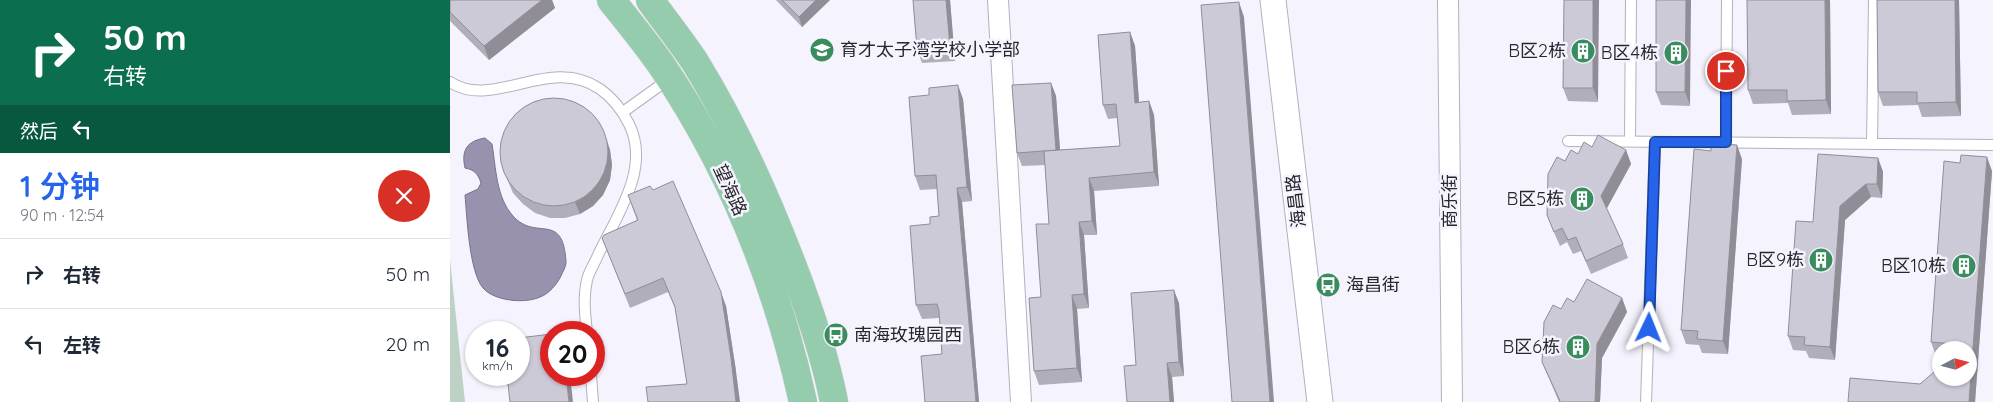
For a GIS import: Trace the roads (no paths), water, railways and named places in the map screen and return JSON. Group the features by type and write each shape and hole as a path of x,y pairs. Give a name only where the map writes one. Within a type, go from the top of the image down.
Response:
{"main road":[{"name":"望海路","path":"611,0 661,65 701,130 732,188 772,289 803,402"},
{"name":"望海路","path":"650,0 694,61 740,142 778,227 809,310 834,402"}],"street":[{"path":"998,0 1021,402"},
{"name":"海昌路","path":"1273,0 1320,402"},
{"name":"商乐街","path":"1448,0 1452,402"}],"lane":[{"path":"1630,141 1631,0"},
{"path":"1726,142 1727,0"},
{"path":"1872,144 1874,0"},
{"path":"450,82 466,89 479,91 553,77 574,78 595,86 608,95 623,112 634,132 638,155 634,180 587,278 584,299 586,321"},
{"path":"623,112 670,79"},
{"path":"1568,141 1993,145"},
{"path":"1646,402 1655,142"},
{"path":"592,386 593,402"}],"place":[{"name":"育才太子湾学校小学部","path":"822,50"},
{"name":"B区2栋","path":"1583,51"},
{"name":"B区4栋","path":"1676,53"},
{"name":"B区5栋","path":"1582,199"},
{"name":"B区9栋","path":"1821,260"},
{"name":"B区10栋","path":"1964,266"},
{"name":"海昌街","path":"1328,285"},
{"name":"南海玫瑰园西","path":"836,335"},
{"name":"B区6栋","path":"1578,347"}]}
